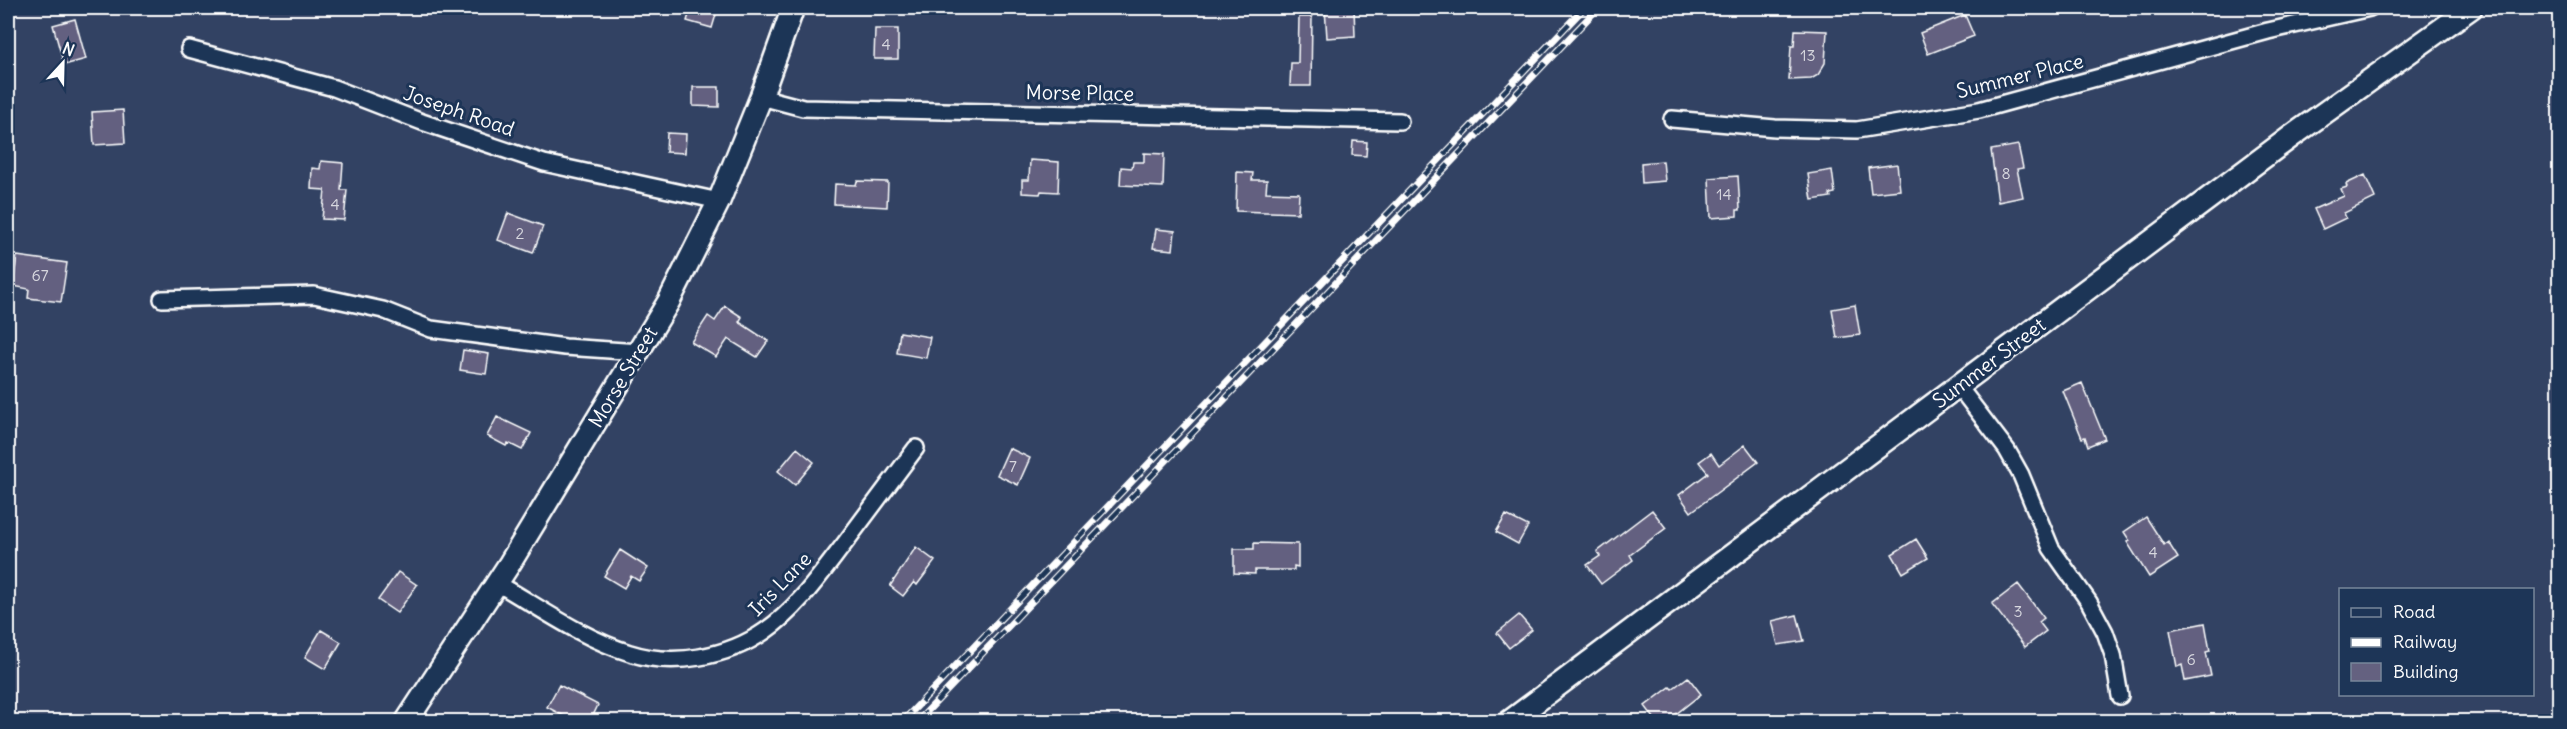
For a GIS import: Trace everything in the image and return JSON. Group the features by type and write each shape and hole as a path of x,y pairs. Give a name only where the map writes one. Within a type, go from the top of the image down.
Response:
{"main road":[{"name":"Morse Street","path":"406,722 496,583 639,352 690,261 719,201 761,97 793,8"},
{"name":"Summer Street","path":"1509,722 2292,136 2471,8"}],"street":[{"name":"Summer Place","path":"1672,119 1751,127 1857,130 1979,110 2268,31 2370,8"},
{"name":"Joseph Road","path":"189,49 334,88 423,122 543,163 719,201"},
{"name":"Morse Place","path":"761,97 803,108 1400,121"},
{"path":"162,299 314,295 383,310 431,329 565,348 639,352"},
{"path":"1959,387 2007,450 2021,475 2051,548 2089,603 2105,632 2113,655 2120,696"},
{"name":"Iris Lane","path":"496,583 598,640 630,653 653,658 688,658 723,651 766,631 802,597 916,448"}],"building":[{"path":"691,8 718,8 712,28 687,21"},
{"path":"1325,8 1354,8 1355,36 1327,38"},
{"path":"1965,15 1974,36 1928,54 1920,33"},
{"path":"1299,17 1312,17 1311,86 1290,86 1291,63 1298,63"},
{"path":"75,19 86,59 64,65 53,25"},
{"path":"875,29 898,29 898,59 874,59"},
{"path":"1795,30 1827,31 1825,63 1818,75 1811,79 1789,80 1791,46 1794,46"},
{"path":"693,87 719,87 719,107 693,106"},
{"path":"123,110 125,143 94,145 92,112"},
{"path":"667,133 686,134 685,153 666,152"},
{"path":"1353,141 1367,142 1366,156 1352,155"},
{"path":"2018,145 2023,168 2017,169 2023,197 1998,202 1991,150"},
{"path":"1144,153 1164,154 1163,187 1120,185 1121,167 1132,168 1133,162 1144,162"},
{"path":"1030,160 1059,162 1058,192 1022,193 1022,180 1029,180"},
{"path":"321,161 343,163 341,190 347,190 344,220 322,219 325,190 311,189 312,168 320,169"},
{"path":"1663,161 1665,181 1642,183 1641,163"},
{"path":"1897,164 1900,190 1871,193 1868,168"},
{"path":"1832,170 1835,193 1830,194 1831,197 1812,200 1808,174"},
{"path":"1237,172 1253,173 1252,180 1267,180 1266,192 1299,193 1298,213 1236,211"},
{"path":"2365,175 2375,198 2344,213 2346,218 2323,229 2314,209 2344,196 2341,189 2347,187 2346,184"},
{"path":"1738,176 1740,210 1737,210 1737,216 1711,218 1709,178"},
{"path":"857,181 888,182 887,207 834,204 835,184 856,185"},
{"path":"508,213 543,226 533,253 498,240"},
{"path":"1156,229 1175,231 1173,250 1153,248"},
{"path":"17,256 67,263 61,302 28,298 29,289 13,286"},
{"path":"1855,305 1860,335 1837,338 1832,309"},
{"path":"725,306 742,317 739,322 768,341 757,357 728,339 716,357 691,342 708,316 715,321"},
{"path":"900,332 930,337 926,358 897,353"},
{"path":"463,350 489,354 486,374 460,370"},
{"path":"2082,383 2105,439 2088,446 2085,437 2082,438 2063,391"},
{"path":"497,417 531,433 522,450 508,443 506,446 487,436"},
{"path":"1745,445 1758,462 1691,512 1679,495 1708,473 1699,462 1711,453 1719,465"},
{"path":"797,448 814,462 795,485 778,471"},
{"path":"1009,448 1030,458 1018,485 997,475"},
{"path":"1652,510 1666,528 1630,555 1633,560 1601,584 1587,565 1600,556 1597,552"},
{"path":"1506,515 1528,526 1518,544 1496,532"},
{"path":"2146,517 2164,545 2168,542 2178,558 2149,577 2127,542 2130,541 2124,532"},
{"path":"1916,539 1928,558 1903,573 1892,554"},
{"path":"1254,543 1298,544 1298,567 1294,566 1294,570 1255,570 1255,574 1234,573 1234,549 1254,549"},
{"path":"916,547 935,561 917,585 914,582 903,596 890,586"},
{"path":"620,550 648,568 639,581 631,576 624,588 604,576"},
{"path":"398,572 417,585 397,613 378,600"},
{"path":"2018,584 2044,618 2039,622 2046,631 2025,647 1992,604"},
{"path":"1519,615 1532,630 1509,648 1497,633"},
{"path":"1797,615 1804,641 1778,645 1772,621"},
{"path":"2205,623 2210,651 2206,652 2211,676 2185,681 2182,665 2177,667 2170,630"},
{"path":"321,630 341,642 325,669 305,657"},
{"path":"1688,677 1701,694 1666,722 1657,722 1645,706"},
{"path":"559,685 598,705 590,722 575,722 547,707"}],"railway":[{"path":"902,722 1584,8"},
{"path":"917,722 1598,8"}]}
